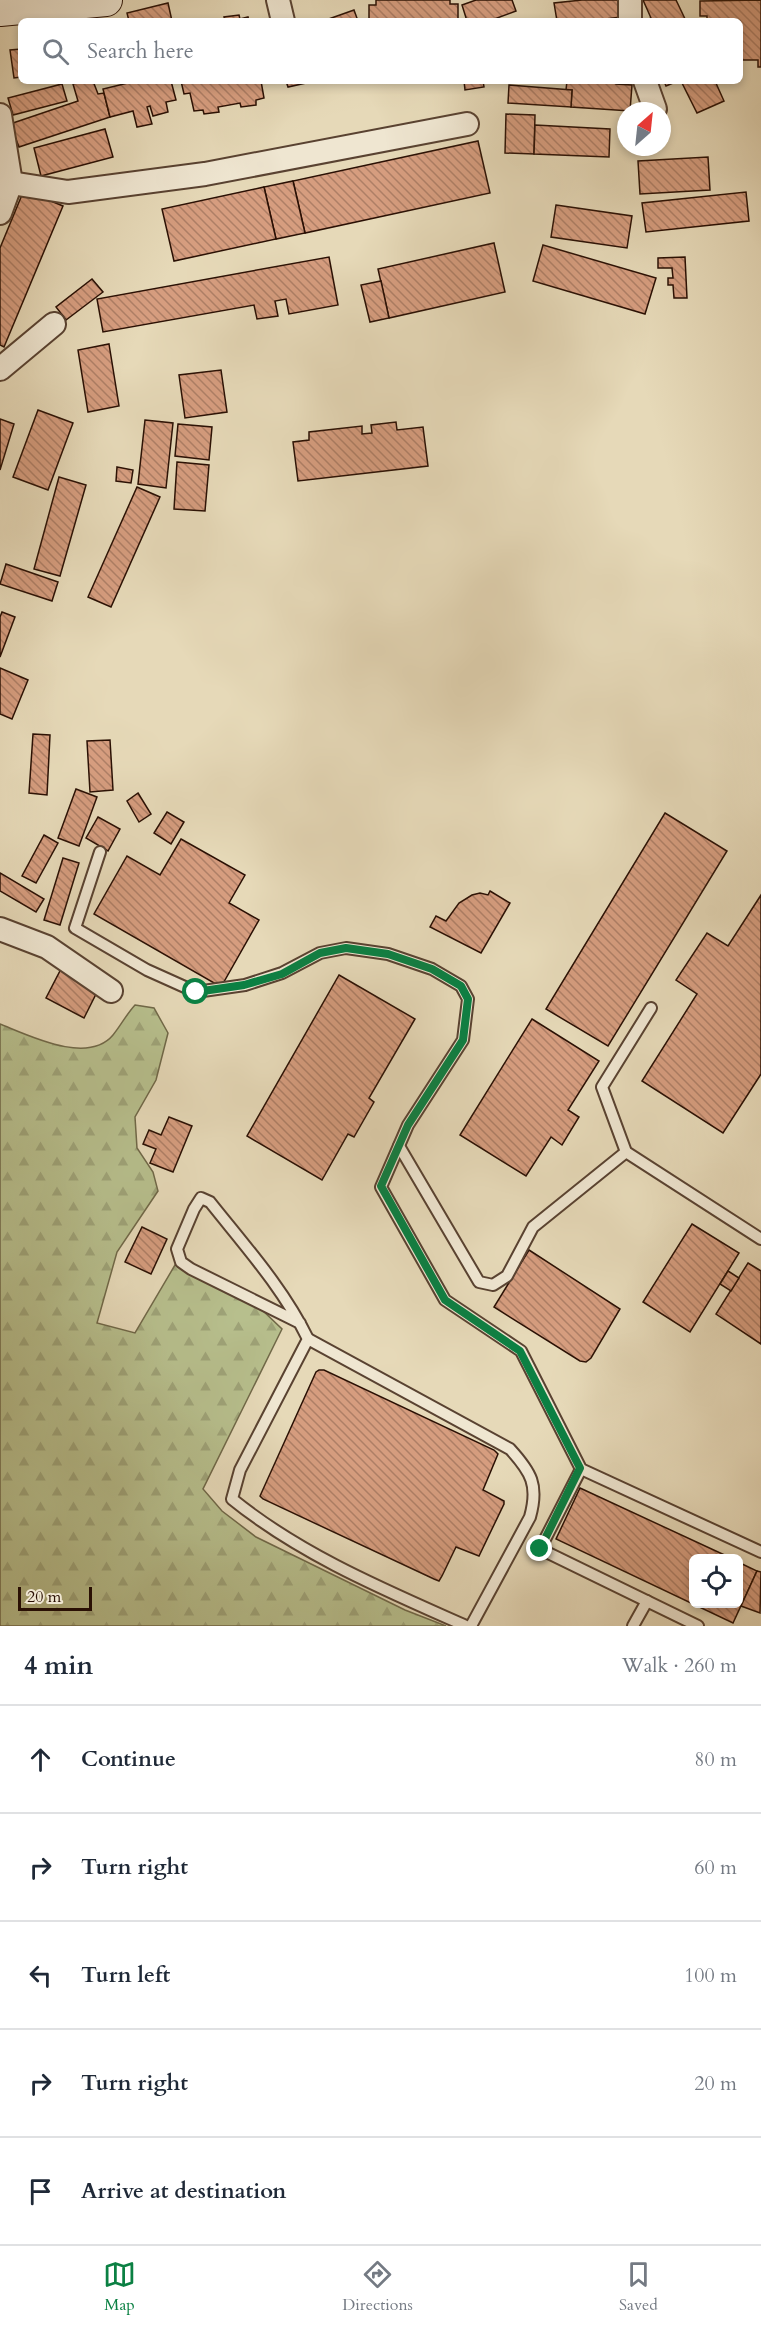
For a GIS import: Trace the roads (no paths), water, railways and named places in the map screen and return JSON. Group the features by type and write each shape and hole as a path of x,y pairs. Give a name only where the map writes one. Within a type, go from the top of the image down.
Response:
{"street":[{"path":"0,10 42,3 106,0"},
{"path":"278,0 282,18"},
{"path":"630,0 630,18"},
{"path":"646,84 652,102"},
{"path":"0,115 11,183 0,213"},
{"path":"11,183 68,192 205,174 467,124"},
{"path":"0,369 54,324"},
{"path":"0,929 47,947 111,991"}],"lane":[{"path":"100,852 75,928 147,970 196,992 244,985 282,974 320,953 346,948 388,954 432,969 461,986 468,999 463,1040 408,1125 381,1186 445,1300 520,1351 580,1468 761,1552"},
{"path":"651,1008 602,1087 626,1152 761,1239"},
{"path":"399,1146 479,1282 494,1285 507,1276 533,1227 626,1152"},
{"path":"300,1323 191,1269 182,1262 177,1249 201,1198 210,1202 275,1282 300,1323 308,1339 510,1449 529,1470 535,1499 530,1517 471,1626"},
{"path":"308,1339 240,1470 232,1499 262,1523 356,1577 466,1626"},
{"path":"580,1468 540,1549 698,1626"},
{"path":"633,1626 647,1601"}]}
